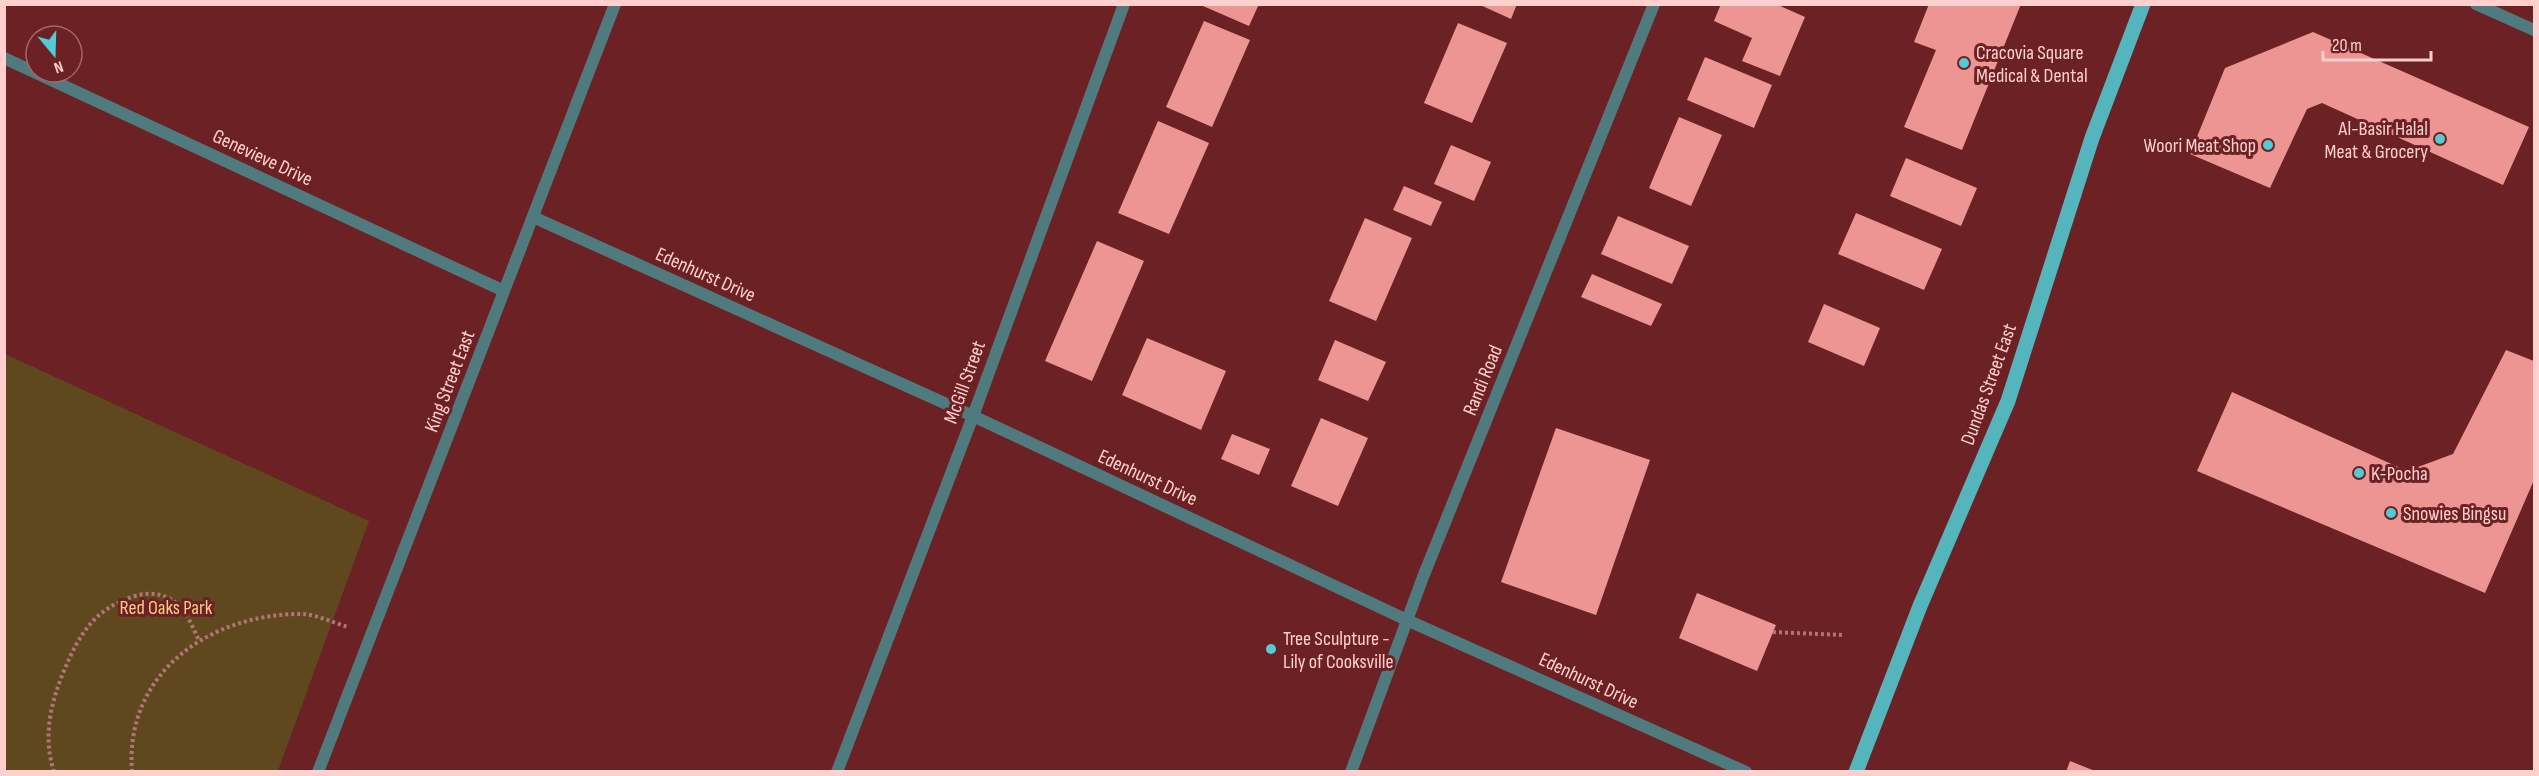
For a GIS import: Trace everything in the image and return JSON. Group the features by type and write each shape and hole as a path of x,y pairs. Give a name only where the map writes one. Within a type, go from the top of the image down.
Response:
{"main road":[{"name":"Dundas Street East","path":"1856,771 1920,606 2008,401 2092,138 2143,4"}],"street":[{"name":"King Street East","path":"318,771 615,4"},
{"name":"McGill Street","path":"837,771 973,416 1124,4"},
{"name":"Randi Road","path":"1351,771 1409,621 1423,577 1654,4"},
{"path":"2476,4 2535,30"},
{"name":"Genevieve Drive","path":"4,58 504,291"},
{"name":"Edenhurst Drive","path":"533,217 973,416 1409,621 1746,771"}],"path":[{"path":"54,771 48,755 48,723 56,692 77,640 100,613 122,600 146,593 160,595 174,601 184,611 199,640"},
{"path":"132,771 135,726 149,691 172,661 209,634 251,620 305,614 372,634"},
{"path":"1773,632 1842,635"}],"green space":[{"name":"Red Oaks Park","path":"5,354 369,521 278,771 5,771"}],"building":[{"path":"1204,4 1259,4 1249,26 1203,6"},
{"path":"1478,4 1517,4 1511,19"},
{"path":"1721,4 1776,4 1805,17 1780,76 1742,61 1752,38 1714,21"},
{"name":"Cracovia Square Medical & Dental","path":"1929,4 2021,4 1962,150 1904,127 1936,50 1914,42"},
{"path":"1204,21 1250,40 1212,127 1166,107"},
{"path":"1458,23 1507,43 1472,123 1424,103"},
{"path":"2313,32 2529,127 2503,185 2322,103 2307,109 2270,188 2190,154 2225,68"},
{"path":"1705,57 1772,85 1754,128 1687,100"},
{"path":"1679,117 1722,135 1691,206 1649,188"},
{"path":"1158,121 1209,143 1169,234 1118,213"},
{"path":"1451,145 1491,162 1474,201 1434,184"},
{"path":"1906,158 1977,188 1961,226 1890,196"},
{"path":"1404,186 1442,202 1431,226 1393,210"},
{"path":"1856,213 1942,249 1924,290 1838,254"},
{"path":"1618,216 1689,246 1672,284 1601,254"},
{"path":"1365,218 1412,238 1376,321 1329,301"},
{"path":"1097,241 1144,261 1092,381 1045,361"},
{"path":"1592,274 1662,304 1651,326 1581,297"},
{"path":"1824,304 1880,328 1864,366 1808,342"},
{"path":"1147,338 1226,371 1201,430 1122,395"},
{"path":"1335,340 1386,362 1368,401 1318,380"},
{"path":"2506,350 2534,361 2534,480 2485,593 2197,471 2232,392 2407,471 2453,454"},
{"path":"1321,418 1368,438 1338,506 1291,486"},
{"path":"1556,428 1650,460 1596,615 1501,582"},
{"path":"1232,434 1270,449 1259,475 1221,459"},
{"path":"1697,593 1776,625 1757,671 1679,638"},
{"path":"2070,761 2095,771 2095,772 2066,772"}],"place":[{"name":"Cracovia Square Medical & Dental","path":"1964,63"},
{"name":"Al-Basir Halal Meat & Grocery","path":"2440,139"},
{"name":"Woori Meat Shop","path":"2268,145"},
{"name":"K-Pocha","path":"2359,473"},
{"name":"Snowies Bingsu","path":"2391,513"},
{"name":"Tree Sculpture - Lily of Cooksville","path":"1271,649"}]}
